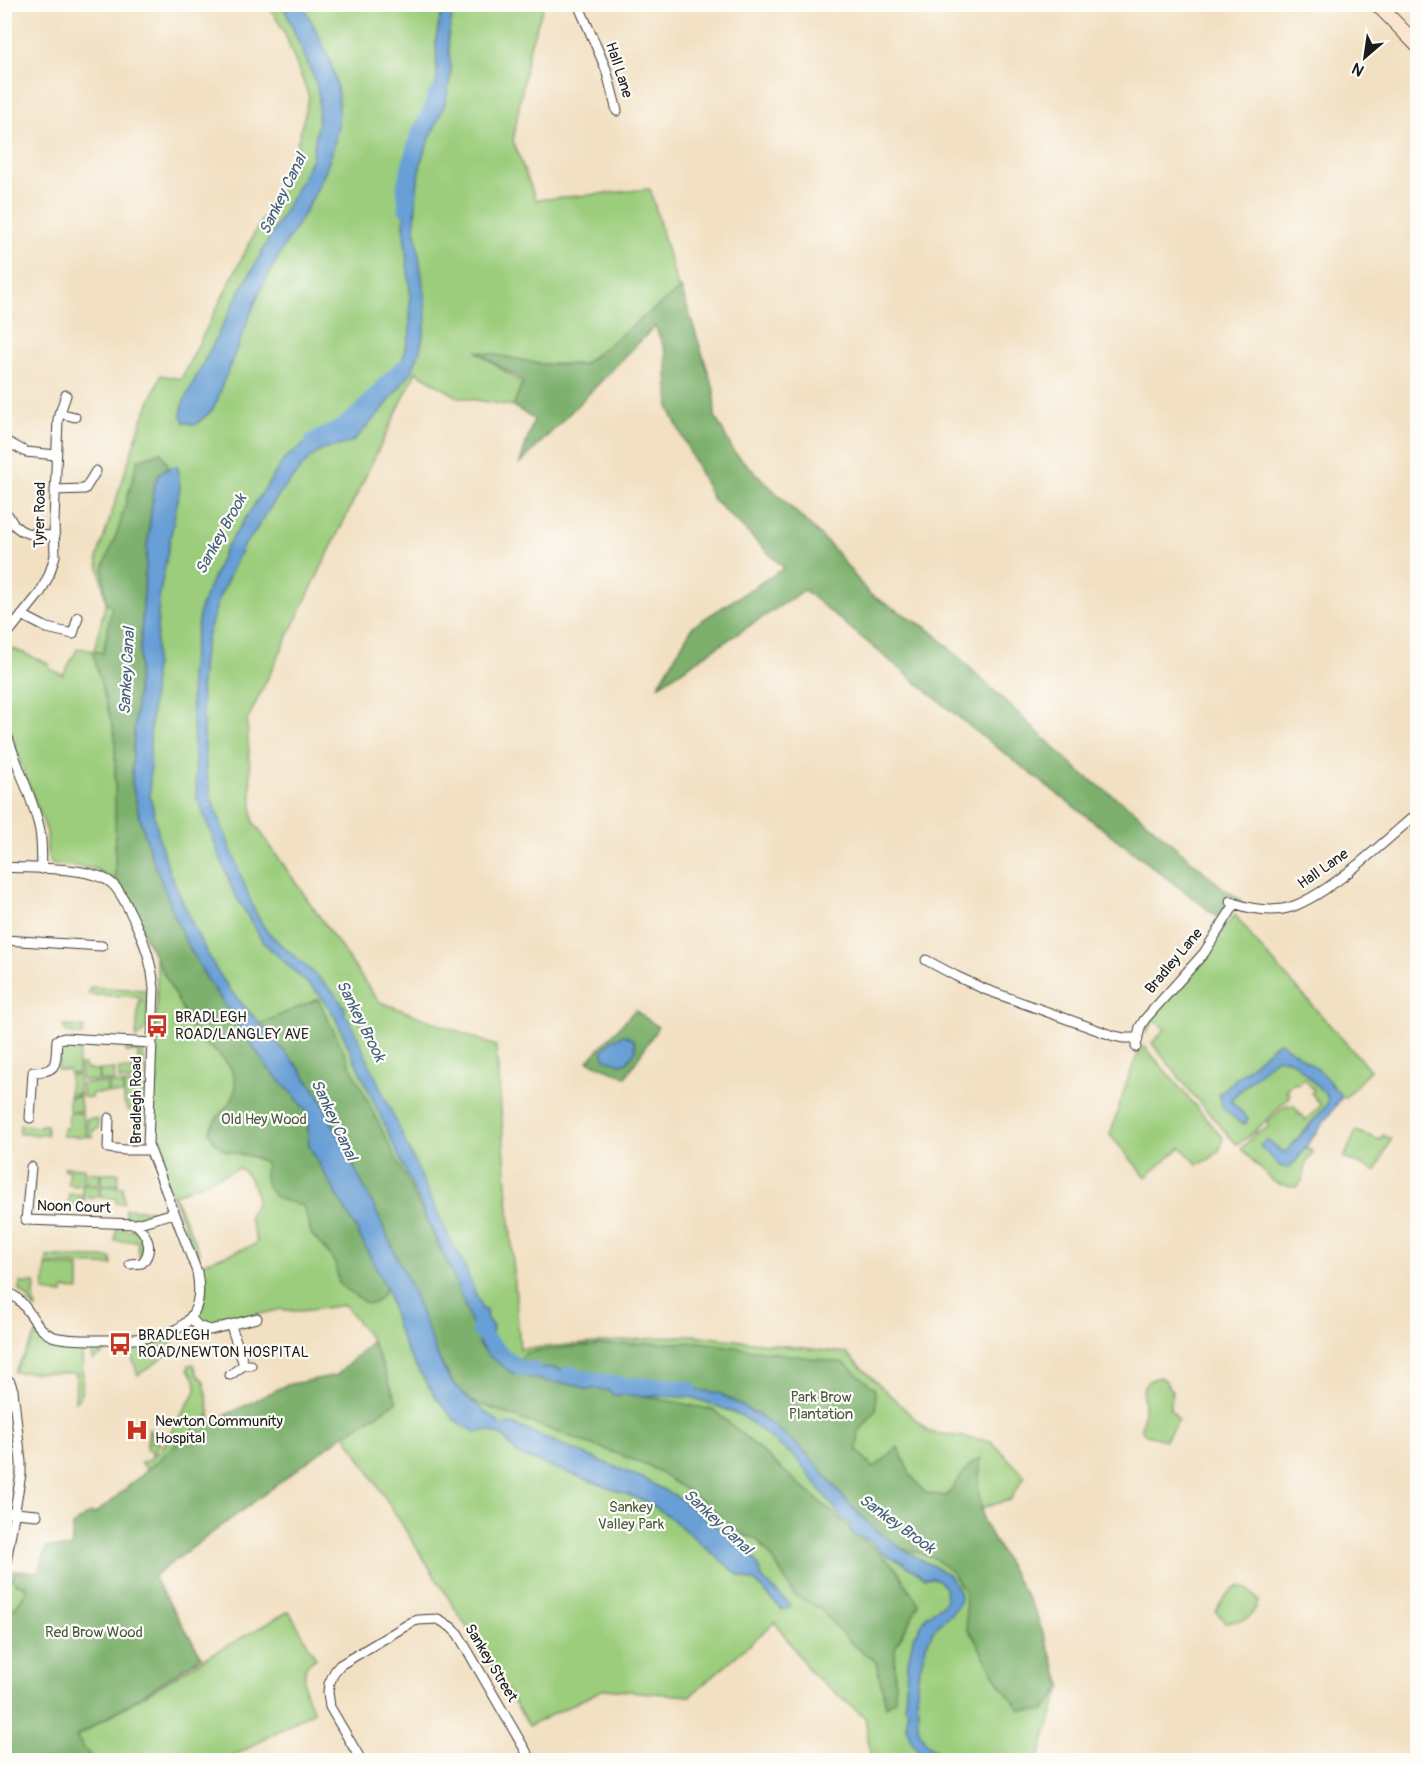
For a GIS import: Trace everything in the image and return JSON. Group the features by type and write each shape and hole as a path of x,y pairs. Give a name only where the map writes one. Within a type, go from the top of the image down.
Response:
{"street":[{"name":"Hall Lane","path":"578,4 606,69 616,111"},
{"path":"1377,4 1418,46"},
{"name":"Tyrer Road","path":"4,638 40,593 50,575 55,556 56,454 59,413 66,395"},
{"path":"59,413 75,417"},
{"path":"4,440 26,452 56,454"},
{"path":"55,490 85,489 96,471"},
{"path":"8,515 13,526 28,534 54,536"},
{"path":"22,615 46,628 73,634 78,617"},
{"path":"4,724 8,751 39,823 42,839 42,869"},
{"name":"Hall Lane","path":"1232,903 1274,909 1294,906 1317,894 1345,874 1418,813"},
{"name":"Bradlegh Road","path":"4,867 73,870 111,883 126,903 145,942 154,988 148,1131 150,1150 197,1272 199,1298 191,1318"},
{"name":"Bradley Lane","path":"926,960 984,989 1114,1036 1137,1042 1140,1027 1145,1019 1204,953 1232,903"},
{"path":"4,940 102,946"},
{"path":"30,1118 33,1072 50,1071 53,1067 56,1062 57,1040 64,1038 152,1043"},
{"path":"108,1118 108,1148 150,1150"},
{"name":"Noon Court","path":"31,1167 26,1220 136,1224 174,1213"},
{"path":"130,1264 142,1263 149,1252 147,1238 136,1224"},
{"path":"4,1292 15,1296 22,1302 42,1330 57,1338 96,1340 152,1337 180,1328 191,1318 203,1329 210,1330 257,1318"},
{"path":"231,1326 248,1365 231,1375"},
{"path":"4,1376 10,1382 13,1390 21,1462 15,1514 4,1574"},
{"path":"4,1512 38,1515"},
{"name":"Sankey Street","path":"361,1761 330,1707 328,1692 331,1677 340,1665 412,1622 425,1618 438,1619 458,1634 531,1761"}],"green space":[{"name":"Sankey Valley Park","path":"268,5 544,5 529,49 513,141 536,200 650,189 679,291 583,364 541,364 477,352 522,384 513,406 458,397 416,372 247,721 253,821 378,1001 496,1046 520,1349 692,1335 846,1353 929,1432 991,1441 1025,1476 1010,1500 985,1507 973,1515 1034,1614 1062,1684 1038,1760 871,1760 865,1717 811,1673 775,1622 690,1696 604,1689 529,1726 345,1434 397,1402 372,1341 345,1305 304,1310 282,1309 207,1326 198,1318 206,1289 201,1264 257,1242 249,1217 256,1203 254,1188 249,1178 239,1168 174,1195 200,1253 195,1254 153,1145 153,1086 157,1085 158,1077 155,1076 157,968 154,955 115,879 96,869 54,865 49,861 47,832 20,762 5,712 4,651 7,646 49,664 50,669 63,675 78,648 94,651 106,602 97,558 142,420 161,375 181,379 255,232 291,169 309,97 283,29"},
{"path":"681,288 714,390 715,416 734,452 833,548 869,594 929,629 1082,774 1131,808 1223,888 1242,901 1219,918 973,729 804,590 658,686 693,626 784,568 712,498 669,409 666,353 655,326 519,465 534,419 513,406 523,381 476,351 542,364 582,365"},
{"name":"Old Hey Wood","path":"161,452 169,468 159,473 154,487 147,548 133,752 132,783 140,818 152,858 183,936 207,979 267,1067 307,1112 309,1146 386,1287 383,1295 373,1304 367,1304 339,1284 335,1264 312,1235 303,1206 278,1198 270,1191 265,1178 265,1163 249,1156 227,1151 215,1141 209,1132 216,1119 231,1101 235,1091 233,1073 222,1057 198,1040 115,879 115,736 93,651 103,653 112,606 106,602 103,568 118,530 138,460"},
{"path":"1235,915 1251,937 1370,1070 1345,1098 1320,1071 1280,1042 1219,1094 1248,1119 1231,1099 1277,1057 1292,1061 1327,1095 1327,1105 1287,1151 1283,1152 1267,1140 1279,1166 1288,1168 1306,1148 1313,1152 1305,1165 1303,1180 1296,1187 1274,1182 1241,1149 1257,1132 1269,1126 1266,1123 1287,1105 1294,1106 1299,1112 1297,1114 1301,1114 1306,1120 1321,1105 1311,1093 1314,1090 1304,1078 1297,1085 1294,1083 1286,1090 1290,1094 1289,1098 1263,1124 1236,1144 1152,1043 1165,1029 1154,1020 1146,1033 1145,1031 1151,1018"},
{"path":"90,987 149,990 148,997 90,995 88,993"},
{"path":"318,999 453,1275 480,1342 508,1369 714,1410 895,1567 919,1604 895,1648 895,1700 886,1706 876,1662 852,1644 819,1608 794,1595 773,1559 757,1539 743,1535 688,1491 648,1465 471,1401 452,1381 438,1357 413,1292 373,1205 320,1098 300,1069 259,1024"},
{"path":"139,1000 148,1000 147,1016 144,1031 136,1038"},
{"path":"635,1010 658,1027 626,1077 588,1061"},
{"path":"63,1026 84,1027 83,1035 69,1033"},
{"path":"71,1042 82,1043 78,1074 57,1068 63,1045"},
{"path":"1144,1046 1223,1138 1218,1152 1206,1161 1197,1164 1181,1147 1146,1177 1110,1135 1125,1087 1137,1056"},
{"path":"126,1048 143,1048 143,1082 119,1080 119,1069 138,1070 138,1052 126,1052"},
{"path":"80,1065 84,1065 85,1069 99,1070 98,1081 81,1080"},
{"path":"115,1069 114,1081 100,1081 100,1070"},
{"path":"70,1075 78,1075 79,1093 72,1093 80,1094 80,1096 69,1096"},
{"path":"81,1083 107,1083 107,1093 92,1093 91,1098 83,1097"},
{"path":"109,1083 123,1084 123,1094 109,1093"},
{"path":"124,1084 144,1085 142,1111 127,1110 124,1101"},
{"path":"69,1097 80,1097 81,1111 69,1111"},
{"path":"69,1113 82,1113 87,1137 63,1136 63,1128 68,1128"},
{"path":"86,1119 98,1119 98,1129 93,1130 93,1137 89,1137"},
{"path":"20,1125 40,1127 40,1125 47,1125 47,1135 19,1134"},
{"path":"1356,1131 1380,1140 1383,1135 1391,1139 1376,1171 1344,1158"},
{"path":"64,1167 85,1168 81,1186 68,1185 69,1171 64,1170"},
{"path":"87,1172 100,1173 99,1184 84,1183"},
{"path":"101,1173 119,1173 118,1185 101,1184"},
{"path":"83,1185 99,1186 99,1197 84,1197 84,1202 81,1202"},
{"path":"101,1186 123,1187 124,1203 116,1203 116,1198 101,1198"},
{"path":"69,1194 79,1194 78,1208 68,1208"},
{"path":"125,1209 160,1211 143,1217 126,1219"},
{"path":"132,1228 140,1236 144,1245 145,1253 139,1257 138,1241 115,1241 116,1229 132,1230"},
{"path":"47,1257 111,1258 112,1265 46,1264"},
{"path":"46,1266 79,1267 79,1290 64,1289 63,1294 44,1291"},
{"path":"20,1283 35,1283 36,1309 20,1291"},
{"path":"37,1333 53,1342 73,1344 80,1350 82,1349 83,1382 79,1399 75,1401 76,1373 14,1372"},
{"path":"173,1341 166,1348 170,1353 138,1375 128,1347 114,1353 111,1348 92,1360 92,1351 100,1346"},
{"name":"Red Brow Wood","path":"372,1341 397,1402 345,1434 153,1577 202,1657 76,1737 93,1760 10,1760 4,1752 5,1604 10,1609 14,1609 26,1592 25,1586 15,1583 12,1579 16,1571 38,1572 47,1547 71,1548 73,1525 109,1503 210,1415 210,1423 286,1385 337,1375"},
{"name":"Park Brow Plantation","path":"700,1342 844,1363 875,1389 876,1410 859,1432 857,1450 874,1468 898,1447 910,1474 925,1493 946,1496 971,1463 981,1458 978,1488 983,1521 1036,1613 1062,1687 1044,1711 1020,1710 1002,1687 967,1629 965,1593 953,1573 933,1557 900,1548 870,1525 808,1455 761,1417 719,1393 660,1385 626,1385 583,1378 555,1368 523,1367 518,1362 525,1353 569,1347"},
{"path":"194,1364 197,1374 204,1381 210,1415 148,1470 141,1463 161,1451 195,1393 195,1380 188,1369 189,1365"},
{"path":"1158,1377 1164,1379 1172,1390 1170,1408 1179,1420 1165,1440 1147,1435 1141,1429 1144,1412 1144,1386"},
{"path":"149,1429 151,1441 157,1441 160,1444 151,1453 146,1449"},
{"path":"12,1570 16,1571 12,1579 15,1583 25,1586 26,1592 14,1609 10,1610 5,1604 4,1583"},
{"path":"1241,1586 1249,1590 1259,1601 1247,1619 1225,1622 1216,1612 1225,1596"},
{"path":"289,1611 316,1658 306,1666 304,1679 306,1694 314,1711 227,1760 93,1760 76,1737 209,1656"}],"water":[{"path":"283,5 303,5 328,55 338,96 336,137 320,184 258,296 216,403 210,412 195,425 184,422 181,415 183,403 312,158 318,122 319,97 316,83"},
{"path":"443,5 454,5 448,38 451,73 446,101 423,155 416,199 415,227 426,321 420,350 412,371 360,434 353,441 323,449 309,459 280,493 243,546 219,598 203,658 201,684 206,770 211,797 254,910 265,929 316,975 336,995 345,1008 345,1016 349,1019 452,1244 462,1260 482,1309 486,1310 487,1319 493,1326 491,1343 518,1366 555,1368 582,1378 606,1383 660,1385 719,1393 761,1417 784,1434 808,1455 870,1525 900,1548 948,1574 960,1595 959,1604 933,1631 926,1646 917,1679 920,1732 930,1746 948,1760 929,1760 918,1750 908,1732 908,1710 905,1707 907,1666 913,1639 927,1615 944,1604 945,1588 940,1581 925,1578 880,1551 869,1540 854,1535 848,1522 842,1518 796,1458 742,1416 691,1397 613,1395 609,1391 597,1388 587,1390 578,1385 549,1382 512,1373 488,1355 480,1345 453,1275 334,1015 321,996 263,942 233,891 197,797 190,673 200,609 225,549 285,458 316,436 344,429 400,368 410,333 410,291 404,232 405,185 414,151 427,121 437,81 436,38"},
{"path":"174,466 178,467 180,487 159,598 150,741 150,795 160,842 170,873 196,932 216,969 230,990 300,1069 320,1098 373,1205 413,1292 438,1357 451,1381 500,1425 512,1424 642,1478 678,1498 737,1542 753,1557 763,1579 792,1607 782,1610 756,1582 740,1576 668,1516 647,1502 517,1454 503,1436 489,1431 475,1432 455,1420 436,1398 407,1352 397,1327 386,1287 309,1146 307,1112 267,1067 207,979 183,936 152,858 140,818 132,783 147,548 154,487 159,473"},
{"path":"624,1035 634,1040 636,1050 627,1062 621,1064 605,1059 602,1051 612,1040"},
{"path":"1280,1042 1320,1071 1342,1097 1295,1162 1288,1168 1280,1166 1260,1146 1267,1140 1283,1152 1287,1151 1327,1105 1326,1095 1297,1065 1277,1057 1231,1099 1248,1119 1245,1124 1226,1111 1221,1104 1219,1094"}],"waterway":[{"name":"Sankey Brook","path":"406,209 404,185 417,136 431,110 435,95"},
{"name":"Sankey Brook","path":"312,441 341,427 362,410 402,368"},
{"name":"Sankey Brook","path":"479,1327 480,1332 504,1356 520,1368 534,1370"},
{"name":"Sankey Brook","path":"569,1373 583,1378 626,1385 662,1385 690,1389"}],"place":[{"name":"BRADLEGH ROAD/LANGLEY AVE","path":"157,1026"},
{"name":"BRADLEGH ROAD/NEWTON HOSPITAL","path":"120,1344"},
{"name":"Newton Community Hospital","path":"137,1430"}],"water label":[{"name":"Sankey Canal","path":"283,194"},
{"name":"Sankey Canal","path":"127,671"},
{"name":"Sankey Canal","path":"334,1120"},
{"name":"Sankey Canal","path":"718,1522"}]}
